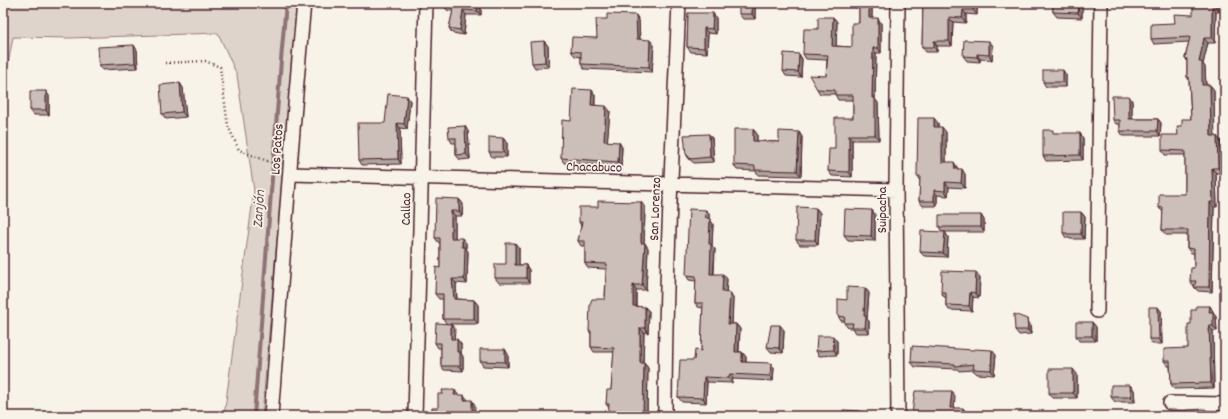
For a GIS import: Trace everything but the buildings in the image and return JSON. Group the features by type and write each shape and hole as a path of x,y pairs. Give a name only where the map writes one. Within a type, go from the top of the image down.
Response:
{"street":[{"name":"Los Patos","path":"271,416 291,170 295,93 304,3"},
{"name":"Callao","path":"415,416 426,3"},
{"name":"San Lorenzo","path":"666,416 665,369 679,3"},
{"name":"Suipacha","path":"898,3 896,190 898,416"},
{"path":"1097,311 1101,3"},
{"name":"Chacabuco","path":"291,170 421,177 896,190"},
{"path":"1170,403 1225,404"}],"path":[{"path":"165,63 205,61 220,67 228,126 240,150 291,170"}],"shaded area":[{"path":"3,3 297,3 262,416 224,416 254,191 237,75 218,33 70,38 13,37 6,75 3,75"}],"waterway":[{"name":"Zanjón","path":"254,416 286,3"}]}
